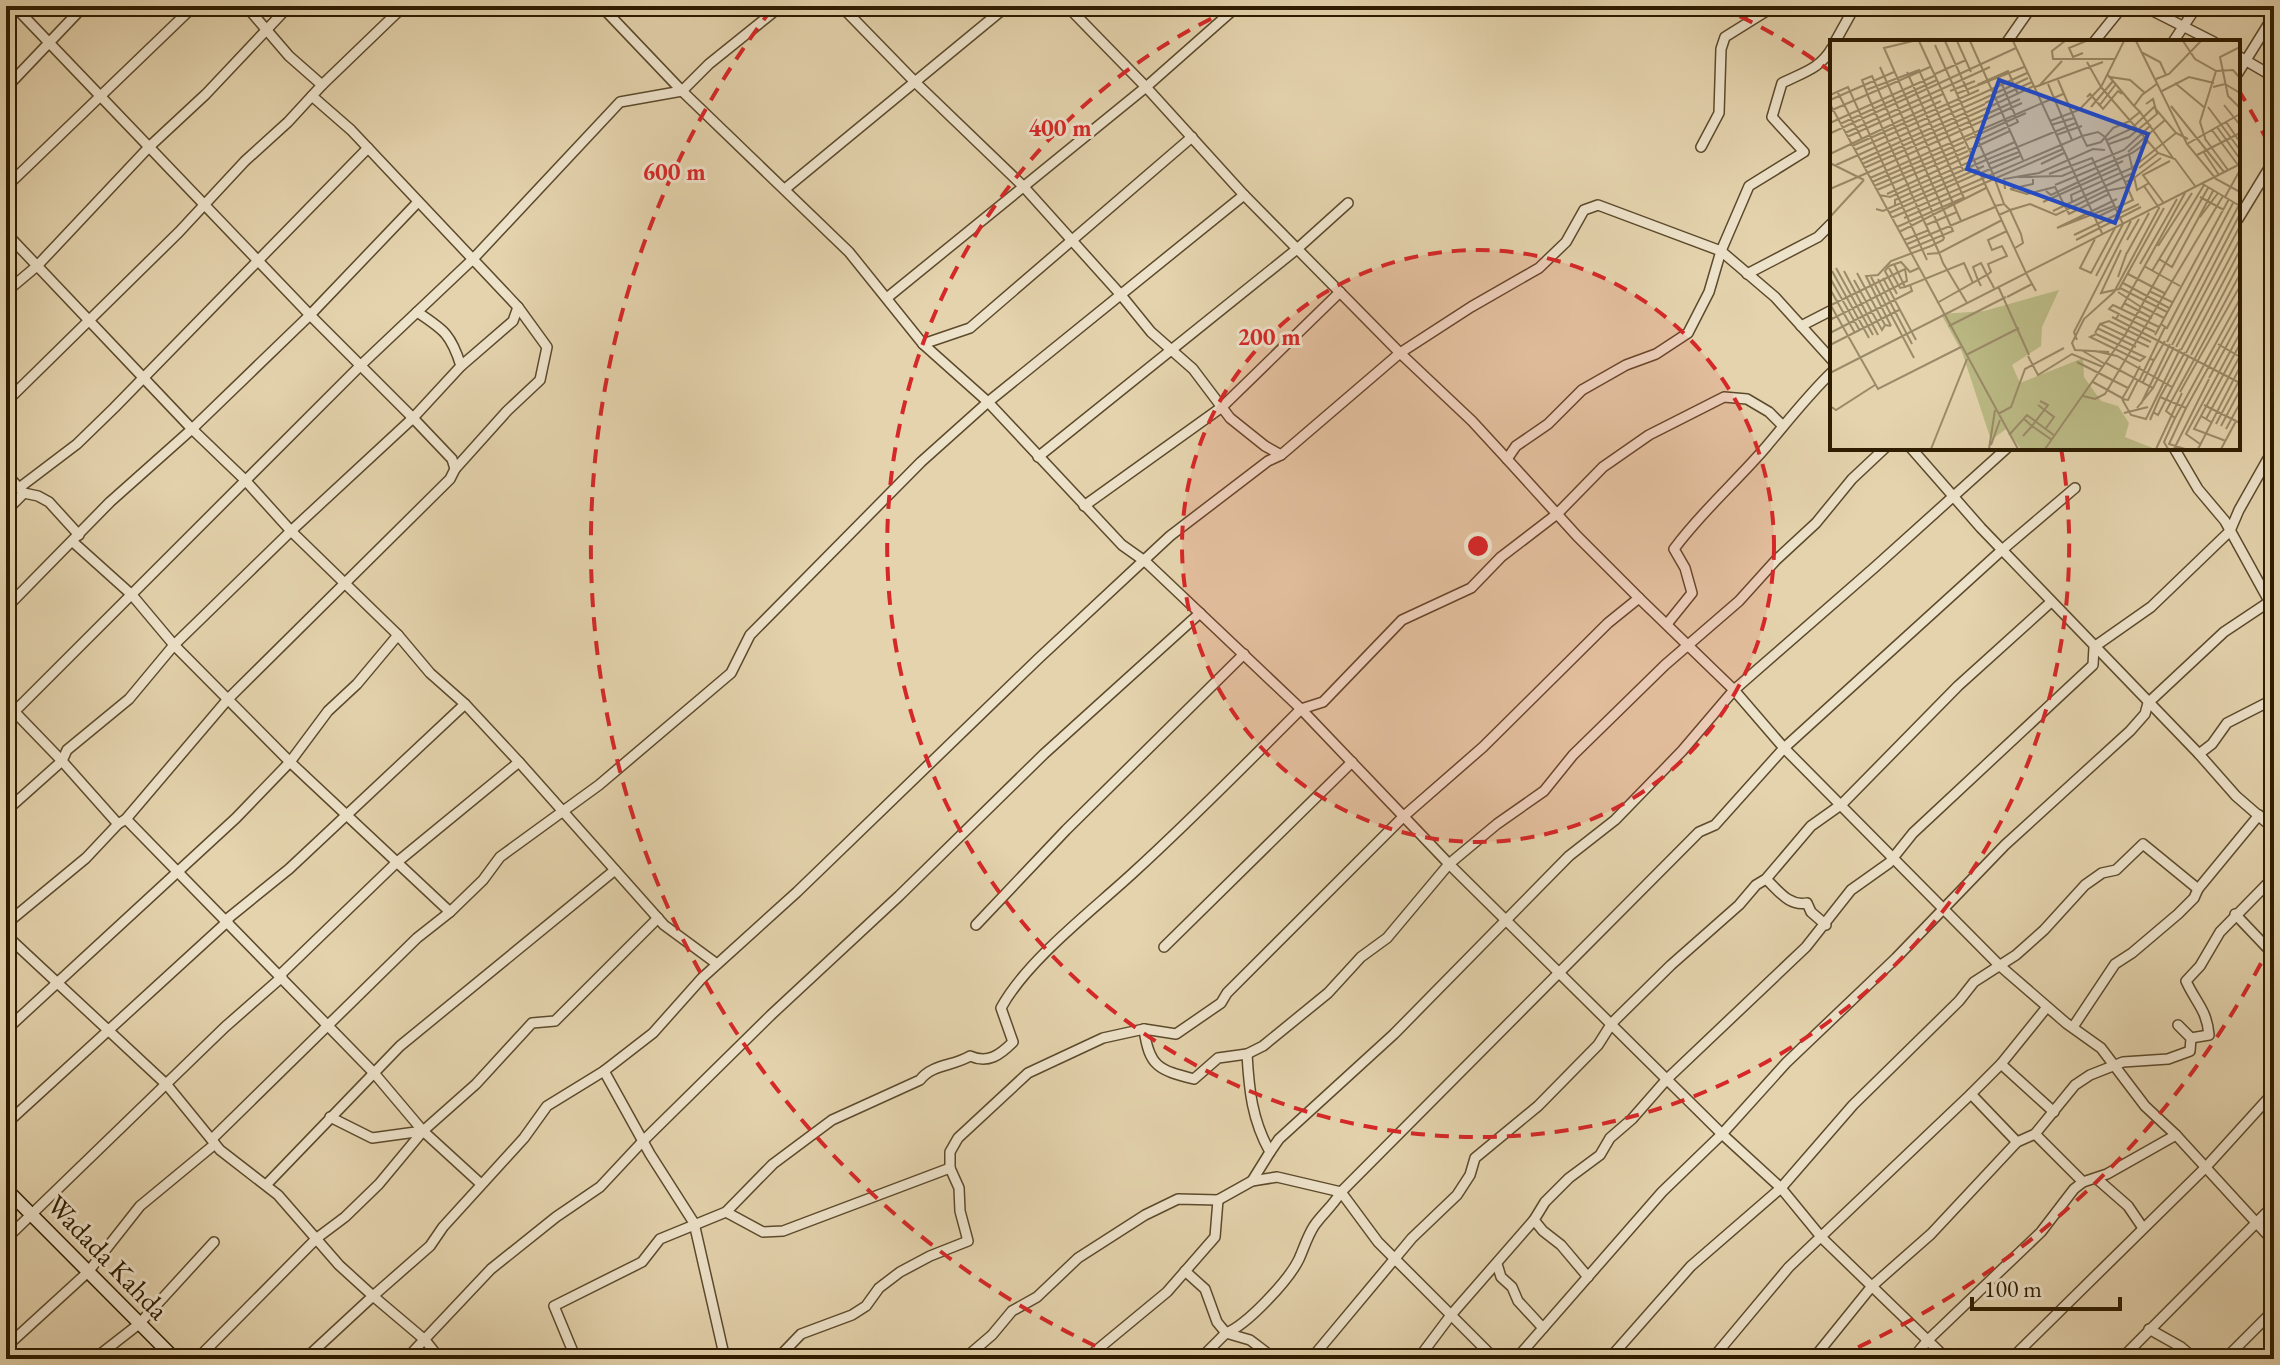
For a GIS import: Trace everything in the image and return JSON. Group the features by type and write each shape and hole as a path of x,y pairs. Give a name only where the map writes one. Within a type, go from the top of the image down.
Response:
{"main road":[{"name":"Wadada Kahda","path":"6,1189 175,1359"}],"street":[{"path":"14,6 413,418 452,459 455,469"},
{"path":"6,88 84,6"},
{"path":"6,187 194,6"},
{"path":"246,6 322,85"},
{"path":"6,292 37,266 289,6"},
{"path":"6,402 404,6"},
{"path":"6,720 361,365 473,259 620,102 682,91 709,64 781,6"},
{"path":"841,6 1023,186 1151,332 1193,369 1230,418 1281,455"},
{"path":"785,189 1007,6"},
{"path":"1067,6 1244,195 1472,421 1557,514 1687,647 1734,690 1784,748 1999,965 2101,1048 2145,1106 2176,1135 2274,1242"},
{"path":"888,297 1146,87 1234,6"},
{"path":"1701,147 1719,113 1721,49 1725,37 1765,12 1769,6"},
{"path":"1839,40 1855,6"},
{"path":"2008,40 2032,6"},
{"path":"2096,40 2123,6"},
{"path":"2143,6 2210,40"},
{"path":"2174,40 2197,6"},
{"path":"604,8 682,91 849,252 923,344 988,402 1122,545 1146,562 1301,709 1449,864 1722,1134 1781,1188 1822,1238 1947,1359"},
{"path":"2274,15 2242,58 2274,77"},
{"path":"1507,459 1516,446 1548,424 1582,390 1626,365 1656,354 1688,333 1709,292 1721,251 1749,186 1804,152 1772,117 1782,83 1813,70 1830,52"},
{"path":"6,924 86,858 122,822 228,699 450,479 455,469 507,411 540,380 547,347 518,307 368,148 312,96"},
{"path":"923,344 970,328 1192,137"},
{"path":"6,511 21,490 77,444 368,148"},
{"path":"2240,216 2274,160"},
{"path":"6,1347 88,1272 140,1206 213,1141 417,938 450,912 483,880 500,857 599,785 731,673 750,635 921,462 988,402 1244,195"},
{"path":"6,608 110,502 192,429 310,315 418,202"},
{"path":"1038,457 1297,249 1348,203"},
{"path":"305,1359 430,1246 524,1138 547,1106 604,1071 653,1033 717,964 797,892 1170,536 1268,461 1281,455 1400,353 1539,268 1566,242 1584,210 1598,205 1721,251 1775,297 1830,358"},
{"path":"1747,274 1818,237 1830,225"},
{"path":"6,233 291,531 398,635 430,673 465,704 658,918 717,964"},
{"path":"1084,506 1222,407 1340,292"},
{"path":"6,811 62,761 67,750 129,699 174,645 413,418 461,366 513,321 518,307"},
{"path":"1801,326 1830,311"},
{"path":"417,312 442,328 453,342 461,366"},
{"path":"1667,624 1692,593 1685,568 1674,549 1709,505 1830,374"},
{"path":"576,1359 554,1306 642,1262 660,1239 726,1212 773,1164 832,1120 920,1080 930,1070 954,1065 970,1056 980,1060 999,1056 1013,1042 1001,1008 1009,992 1301,709 1323,702 1402,620 1471,588 1501,557 1557,514 1603,467 1649,435 1724,397 1747,399 1769,412 1783,426"},
{"path":"2094,647 2151,607 2230,531 2274,448"},
{"path":"1144,1029 1147,1054 1166,1072 1194,1079 1218,1058 1247,1054 1263,1046 1328,993 1361,957 1387,938 1449,864 1497,824 1544,791 1573,755 1739,601 1883,450"},
{"path":"1913,450 2051,602 2236,796 2274,829"},
{"path":"1252,1181 1289,1129 1394,1034 1569,856 1615,820 1682,751 1734,690 1864,578 2005,450"},
{"path":"1516,1359 1662,1192 1722,1134 1786,1063 1896,958 2005,845 2130,731 2145,714 2148,703 2224,632 2272,606 2219,513 2198,489 2175,450"},
{"path":"6,474 21,490 49,502 76,538 132,595 174,645 344,815 450,912"},
{"path":"1200,1359 1226,1333 1234,1330 1267,1301 1299,1260 1303,1245 1316,1223 1330,1211 1341,1192 1699,832 1715,825 1784,748 2002,550 2075,488"},
{"path":"777,1359 801,1334 852,1315 866,1306 879,1288 900,1272 968,1241 960,1211 959,1188 950,1168 950,1152 958,1138 1028,1073 1103,1038 1144,1029 1176,1034 1221,1003 1227,993 1404,816 1483,747 1608,623 1639,598"},
{"path":"1311,1359 1394,1259 1457,1195 1470,1175 1475,1158 1538,1106 1598,1045 1612,1023 1739,905 1756,885 1766,879 1811,826 1842,804 1958,686 2051,602"},
{"path":"406,1359 491,1269 556,1217 600,1187 643,1141 1044,754 1200,613"},
{"path":"6,1030 179,872 290,762 328,711 357,684 398,635"},
{"path":"1418,1359 1451,1315 1534,1220 1545,1202 1569,1178 1600,1155 1610,1138 1632,1119 1667,1079 1826,925 1851,890 1895,858 1913,833 2093,665 2094,647"},
{"path":"976,925 1066,830 1244,654"},
{"path":"2199,754 2212,744 2227,723 2274,699"},
{"path":"6,703 122,822 227,920 374,1073 423,1131 481,1184"},
{"path":"6,1124 227,920 289,869 465,704"},
{"path":"6,1239 396,863 519,762"},
{"path":"1164,947 1352,762"},
{"path":"2073,1027 2115,964 2132,953 2194,898 2259,815"},
{"path":"1609,1359 1660,1298 1691,1266 1781,1188 1853,1105 1959,1001 1974,982 2016,955 2085,885 2102,873 2116,870 2143,844 2198,889"},
{"path":"266,1185 400,1046 615,870"},
{"path":"2191,1038 2209,1035 2206,1015 2186,981 2200,966 2235,914 2274,877"},
{"path":"1766,879 1792,902 1799,905 1807,903 1811,912 1826,925"},
{"path":"2235,914 2274,955"},
{"path":"197,1359 317,1238 345,1217 379,1184 423,1131 476,1084 532,1023 555,1021 658,918"},
{"path":"6,935 167,1085 227,1158 266,1185 293,1210 339,1265 425,1340 440,1359"},
{"path":"1712,1359 1789,1267 2001,1064 2047,1007"},
{"path":"1813,1359 1872,1286 1931,1234 2017,1142 2035,1134 2075,1085 2090,1075 2123,1062 2158,1060 2190,1051 2191,1038 2178,1025"},
{"path":"1247,1054 1250,1101 1258,1130 1270,1152"},
{"path":"2001,1064 2054,1112"},
{"path":"604,1071 694,1223 725,1359"},
{"path":"2011,1359 2205,1168 2274,1092"},
{"path":"1971,1094 2017,1142"},
{"path":"330,1117 372,1138 423,1131"},
{"path":"2035,1134 2083,1182"},
{"path":"1912,1359 2041,1232 2074,1189 2176,1135"},
{"path":"726,1212 763,1232 783,1231 950,1168"},
{"path":"964,1359 992,1335 1012,1311 1037,1297 1078,1258 1145,1215 1178,1199 1218,1200 1252,1181 1277,1177 1341,1192 1378,1242 1495,1359"},
{"path":"2096,1178 2128,1206 2143,1228"},
{"path":"1086,1359 1167,1292 1215,1237 1218,1200"},
{"path":"2121,1359 2274,1205"},
{"path":"1534,1220 1561,1245 1588,1277"},
{"path":"94,1359 139,1324 214,1242"},
{"path":"1497,1264 1501,1277 1512,1287 1518,1301 1543,1328"},
{"path":"1185,1271 1205,1289 1217,1322 1226,1333 1250,1340 1275,1359"},
{"path":"2225,1359 2274,1310"},
{"path":"2149,1329 2181,1347 2195,1359"}]}
